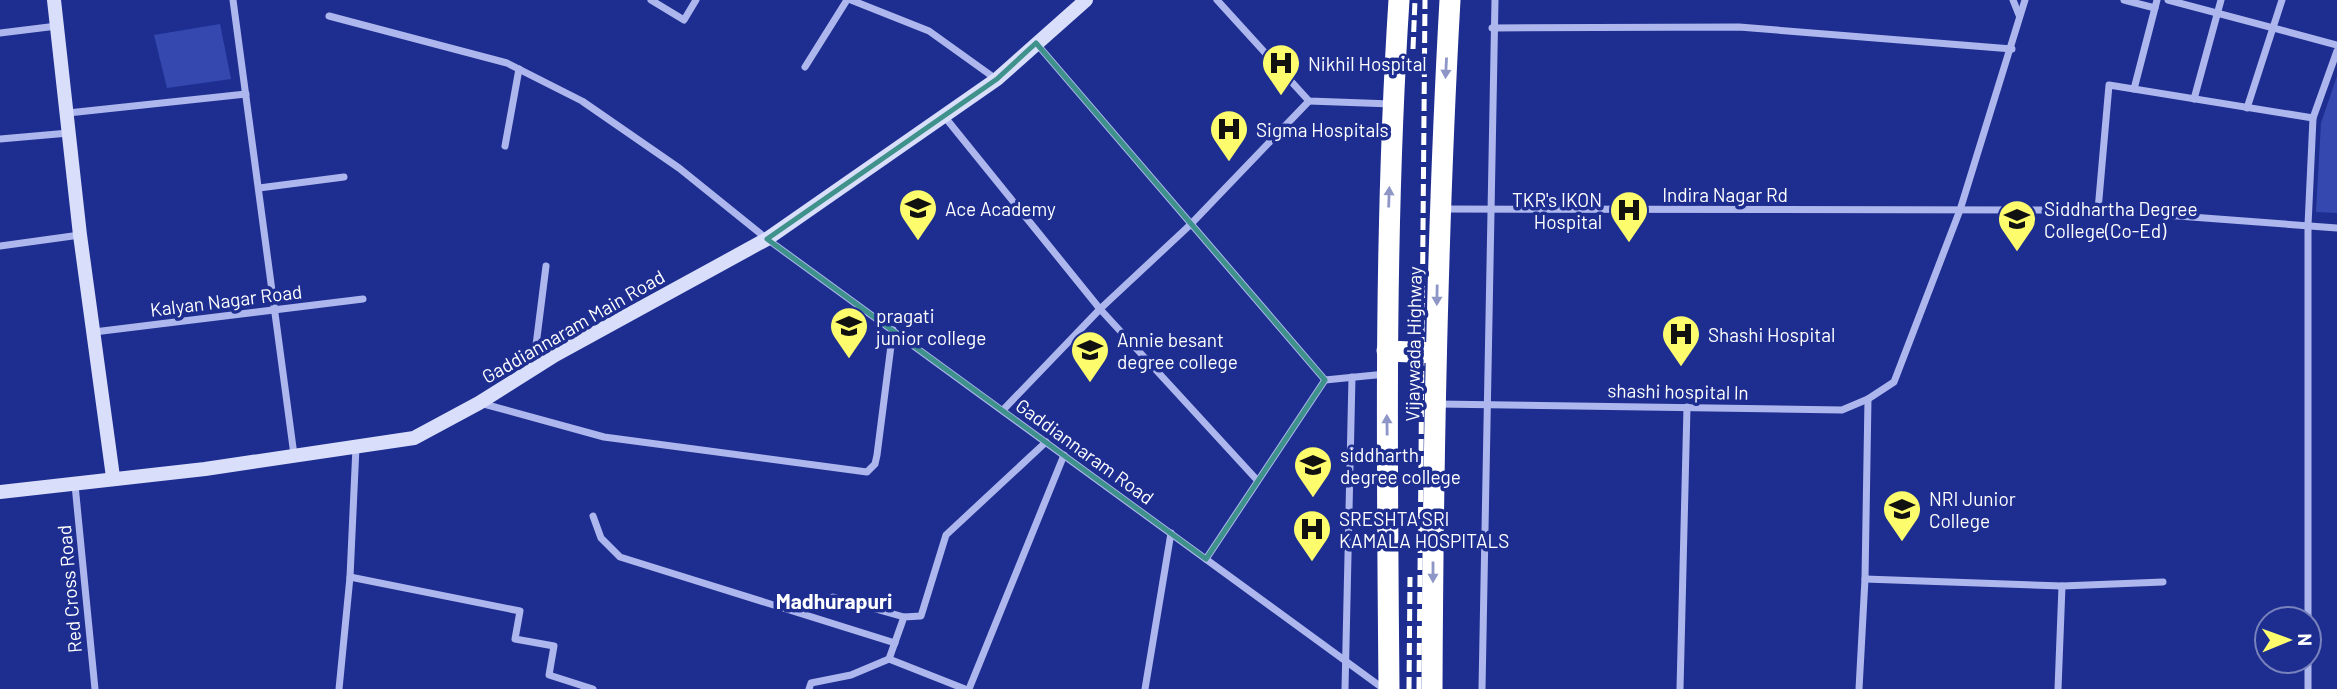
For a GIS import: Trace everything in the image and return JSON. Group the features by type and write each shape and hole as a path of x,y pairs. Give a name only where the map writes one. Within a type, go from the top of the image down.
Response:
{"highway":[{"name":"Vijaywada Highway","path":"1387,689 1386,374 1393,104 1399,0"},
{"name":"Vijaywada Highway","path":"1432,689 1433,404 1438,209 1450,0"},
{"path":"1387,351 1436,353"}],"main road":[{"path":"54,0 71,133 80,235 113,477"},
{"name":"Gaddiannaram Main Road","path":"0,492 75,485 113,477 414,438 767,239 997,79 1086,0"}],"street":[{"path":"233,0 294,455"},
{"path":"651,0 684,20 696,0"},
{"path":"805,67 849,0 929,31 997,79"},
{"path":"1217,0 1309,100 1393,104"},
{"path":"1482,689 1492,28 1495,0"},
{"path":"2013,0 2019,16"},
{"name":"shashi hospital ln","path":"1433,404 1842,410 1868,399 1894,382 1960,210 2025,0"},
{"path":"2124,0 2156,4 2134,89"},
{"path":"2168,0 2218,11 2337,45"},
{"path":"2194,99 2221,0"},
{"path":"2248,107 2282,0"},
{"name":"Gaddiannaram Road","path":"329,16 506,63 582,101 678,168 767,239 1387,689"},
{"path":"0,33 57,26"},
{"path":"1492,28 1739,27 2012,49"},
{"path":"1036,43 1325,380"},
{"path":"2308,605 2308,225 2313,118 2337,51"},
{"path":"505,146 519,69"},
{"path":"2098,210 2109,85 2313,118"},
{"path":"68,113 246,94"},
{"path":"1003,411 1100,309 1190,225 1309,100"},
{"path":"944,116 1100,309 1257,480"},
{"path":"0,139 71,133"},
{"path":"259,188 344,177"},
{"name":"Indira Nagar Rd","path":"1438,209 2098,210 2337,228"},
{"path":"0,246 80,235"},
{"path":"533,369 546,266"},
{"name":"Kalyan Nagar Road","path":"94,332 363,299"},
{"path":"480,403 604,437 867,472 875,464 877,456 892,330"},
{"path":"1206,559 1325,380 1386,374"},
{"path":"1345,689 1352,377"},
{"path":"1859,689 1866,579 1868,399"},
{"path":"1680,689 1687,407"},
{"path":"833,597 904,617 921,615 946,535 1046,442"},
{"path":"339,689 350,577 356,446"},
{"path":"809,689 810,683 851,675 889,659 967,689 1064,455"},
{"name":"Red Cross Road","path":"75,485 94,689"},
{"path":"593,516 601,538 620,557 895,643"},
{"path":"1145,689 1171,533"},
{"path":"350,577 520,611 515,639 554,646 549,675 593,689"},
{"path":"1866,579 2062,586 2162,582"},
{"path":"2058,689 2062,586"},
{"path":"889,659 904,617"}],"highlighted area":[{"path":"1036,43 1325,380 1206,559 767,239 997,79"}],"shaded area":[{"path":"220,24 231,79 167,88 154,35"},
{"path":"2337,76 2337,213 2316,212 2321,123"}],"railway":[{"path":"1413,49 1415,0"},
{"path":"1419,689 1425,0"},
{"path":"1409,689 1410,577"}],"place":[{"name":"Nikhil Hospital","path":"1281,97"},
{"name":"Sigma Hospitals","path":"1229,163"},
{"name":"Ace Academy","path":"918,242"},
{"name":"TKR's IKON Hospital","path":"1629,244"},
{"name":"Siddhartha Degree College(Co-Ed)","path":"2017,253"},
{"name":"pragati junior college","path":"849,360"},
{"name":"Shashi Hospital","path":"1681,368"},
{"name":"Annie besant degree college","path":"1090,384"},
{"name":"siddharth degree college","path":"1313,499"},
{"name":"NRI Junior College","path":"1902,543"},
{"name":"SRESHTA SRI KAMALA HOSPITALS","path":"1312,563"}],"district":[{"name":"Madhurapuri","path":"834,600"}]}
